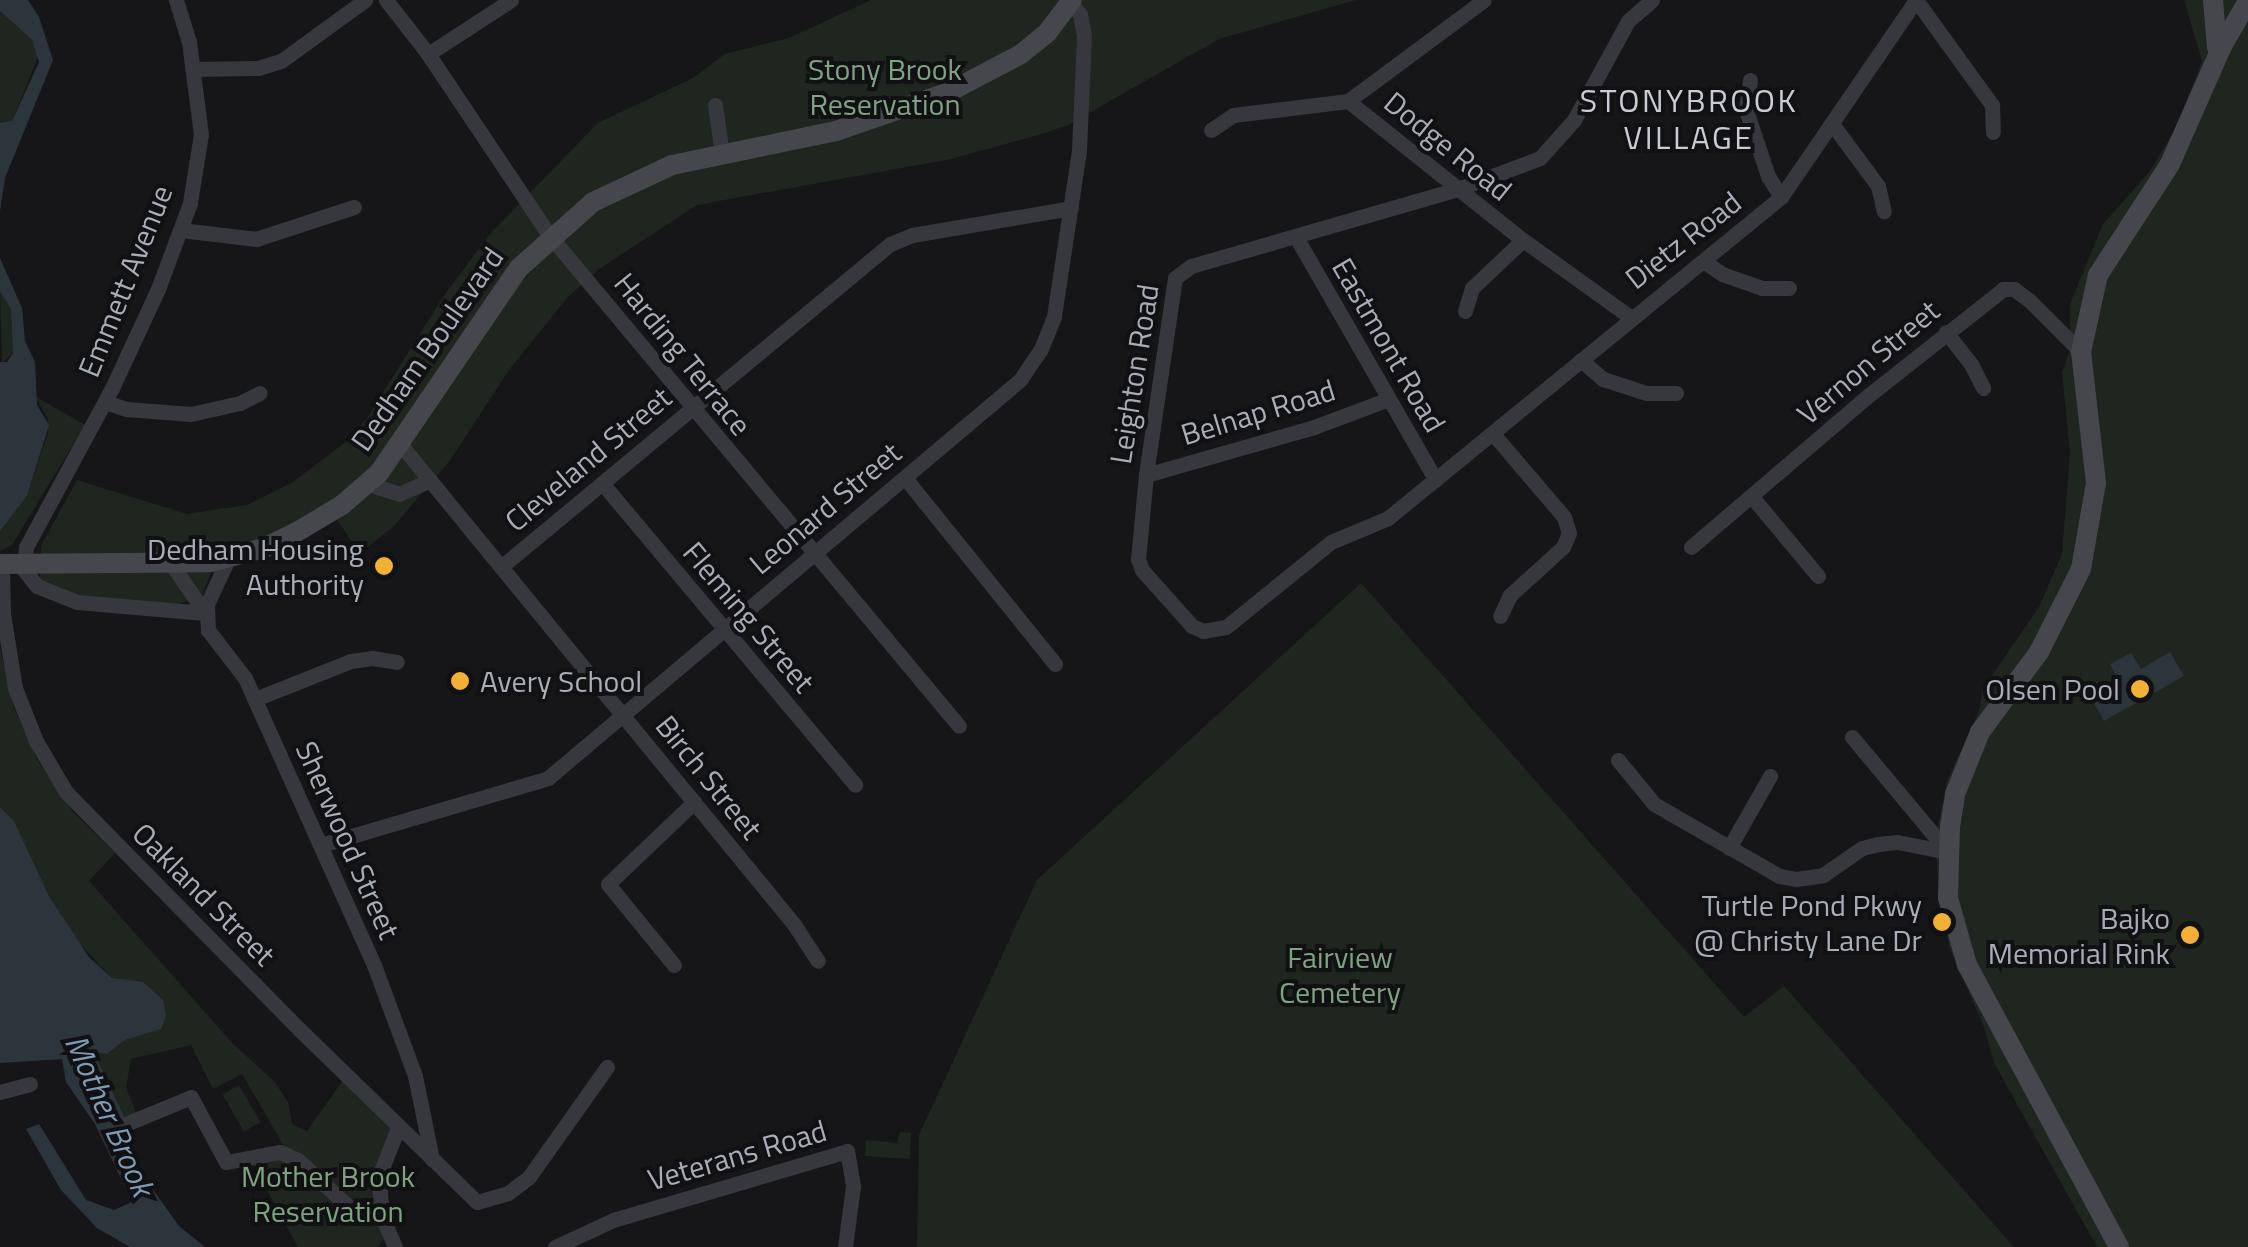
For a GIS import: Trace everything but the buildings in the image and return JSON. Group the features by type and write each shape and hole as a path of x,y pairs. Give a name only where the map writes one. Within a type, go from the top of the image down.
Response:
{"main road":[{"path":"2213,0 2216,60"},
{"name":"Dedham Boulevard","path":"9,564 172,565 228,559 296,533 368,484 401,445 510,280 550,236 622,185 672,165 860,124 971,82 1036,43 1071,2"},
{"path":"2119,1247 1974,980 1948,898 1948,852 1956,794 1980,732 2038,652 2080,570 2096,483 2081,352 2098,276 2170,164 2216,60 2248,2"}],"street":[{"name":"Emmett Avenue","path":"9,564 29,542 106,402 181,230 202,142 193,68 176,0"},
{"path":"193,68 274,64 365,0"},
{"name":"Harding Terrace","path":"386,0 428,54 550,236 959,726"},
{"path":"428,54 512,0"},
{"path":"1348,101 1484,0"},
{"name":"Leighton Road","path":"1436,480 1388,518 1330,542 1226,627 1203,631 1192,626 1142,570 1138,559 1146,475 1176,278 1191,266 1518,170 1559,141 1628,21 1652,0"},
{"path":"1916,0 1992,105 1993,132"},
{"name":"Dietz Road","path":"1436,480 1781,197 1916,0"},
{"name":"Leonard Street","path":"321,845 464,800 539,784 1008,392 1032,365 1054,316 1079,150 1084,36 1080,14 1071,2"},
{"path":"1750,80 1746,110 1768,176 1781,197"},
{"name":"Dodge Road","path":"1211,130 1233,115 1348,101 1523,240 1630,317"},
{"path":"715,106 722,154"},
{"path":"1833,126 1878,186 1884,211"},
{"path":"181,230 256,239 354,207"},
{"name":"Cleveland Street","path":"502,567 900,239 1071,208"},
{"name":"Eastmont Road","path":"1296,237 1386,400 1436,480"},
{"path":"1465,311 1472,288 1523,240"},
{"path":"1705,262 1722,274 1762,288 1789,288"},
{"name":"Vernon Street","path":"1692,547 2002,289 2014,290 2081,352"},
{"path":"1946,332 1972,364 1983,388"},
{"path":"1581,360 1603,379 1646,393 1676,394"},
{"path":"106,402 126,409 192,414 260,394"},
{"name":"Belnap Road","path":"1146,475 1314,427 1386,400"},
{"path":"1494,434 1564,518 1569,534 1562,547 1510,595 1500,616"},
{"name":"Birch Street","path":"401,445 694,802 818,961"},
{"path":"906,478 1055,664"},
{"path":"368,484 400,494 430,480"},
{"name":"Fleming Street","path":"602,483 721,630 855,785"},
{"path":"1752,496 1818,576"},
{"path":"9,564 32,582 77,602 205,614 228,559"},
{"name":"Oakland Street","path":"9,564 3,614 15,688 55,776 91,820 477,1202 508,1193 529,1177 608,1068"},
{"name":"Sherwood Street","path":"172,565 205,614 208,630 238,667 321,845 402,1038 422,1102 432,1159"},
{"path":"255,699 351,661 372,658 397,662"},
{"path":"1852,737 1928,834 1948,852"},
{"path":"1618,760 1654,804 1779,876 1796,879 1823,875 1862,848 1878,844 1896,842 1948,852"},
{"path":"1728,848 1770,776"},
{"path":"674,965 608,884 694,802"},
{"path":"0,1092 30,1084"},
{"path":"128,1123 191,1097 226,1162 280,1152 298,1160 350,1208 380,1204"},
{"path":"395,1247 380,1204 382,1168 398,1128"},
{"name":"Veterans Road","path":"554,1247 613,1220 847,1151 852,1186 845,1247"}],"green space":[{"name":"Stony Brook Reservation","path":"871,0 1356,0 1219,39 1068,125 1045,133 951,159 697,205 599,269 567,298 509,370 451,459 393,527 360,553 335,517 263,558 211,572 202,595 179,604 88,599 40,581 41,546 77,480 187,514 247,505 293,482 343,444 367,418 443,297 489,235 598,123 693,78 725,54 789,38"},
{"path":"2184,0 2248,0 2248,1247 2097,1247 1994,1063 1984,1027 1950,949 1941,911 1935,842 1947,781 1979,711 1983,689 2039,607 2062,554 2070,453 2062,372 2070,350 2070,304 2103,224 2150,171 2176,128 2202,61"},
{"path":"0,11 32,40 39,55 12,121 5,125 0,123"},
{"path":"0,292 11,309 13,340 13,353 2,363"},
{"path":"35,396 85,425 12,545 0,551 0,531 27,496 48,433 48,419"},
{"name":"Fairview Cemetery","path":"1361,583 1744,1017 1784,986 2014,1247 917,1247 919,1135 1037,880"},
{"name":"Mother Brook Reservation","path":"0,649 14,708 38,761 73,812 115,853 89,881 233,1044 274,1081 288,1102 292,1124 307,1131 346,1076 398,1128 385,1157 388,1235 377,1247 298,1247 249,1157 288,1153 242,1074 213,1089 191,1045 131,1059 126,1088 139,1119 127,1123 94,1051 107,1054 125,1040 160,1029 120,980 112,978 78,942 50,898 14,821 0,807"},
{"path":"239,1085 260,1122 244,1132 223,1094"},
{"path":"900,1132 911,1133 910,1159 865,1156 866,1140 897,1143"}],"water":[{"path":"0,0 28,0 39,17 53,60 5,178 0,211 0,123 12,121 39,62 32,40 0,11"},
{"path":"0,258 22,308 25,341 35,362 37,405 49,425 27,496 0,531 0,362 7,362 13,353 11,309 0,292"},
{"path":"2170,652 2184,676 2104,721 2091,698 2120,682 2110,664 2131,653 2141,669"},
{"name":"Mother Brook","path":"0,807 14,821 50,898 89,957 112,978 143,982 163,1000 166,1016 161,1029 125,1040 107,1054 94,1052 127,1123 127,1153 179,1226 205,1247 130,1247 97,1228 61,1190 26,1129 39,1124 86,1200 114,1210 132,1202 95,1124 66,1082 62,1059 0,1063"}],"place":[{"name":"Dedham Housing Authority","path":"384,566"},
{"name":"Avery School","path":"460,681"},
{"name":"Olsen Pool","path":"2140,689"},
{"name":"Turtle Pond Pkwy @ Christy Lane Dr","path":"1942,922"},
{"name":"Bajko Memorial Rink","path":"2190,935"}],"district":[{"name":"STONYBROOK VILLAGE","path":"1689,120"}]}
